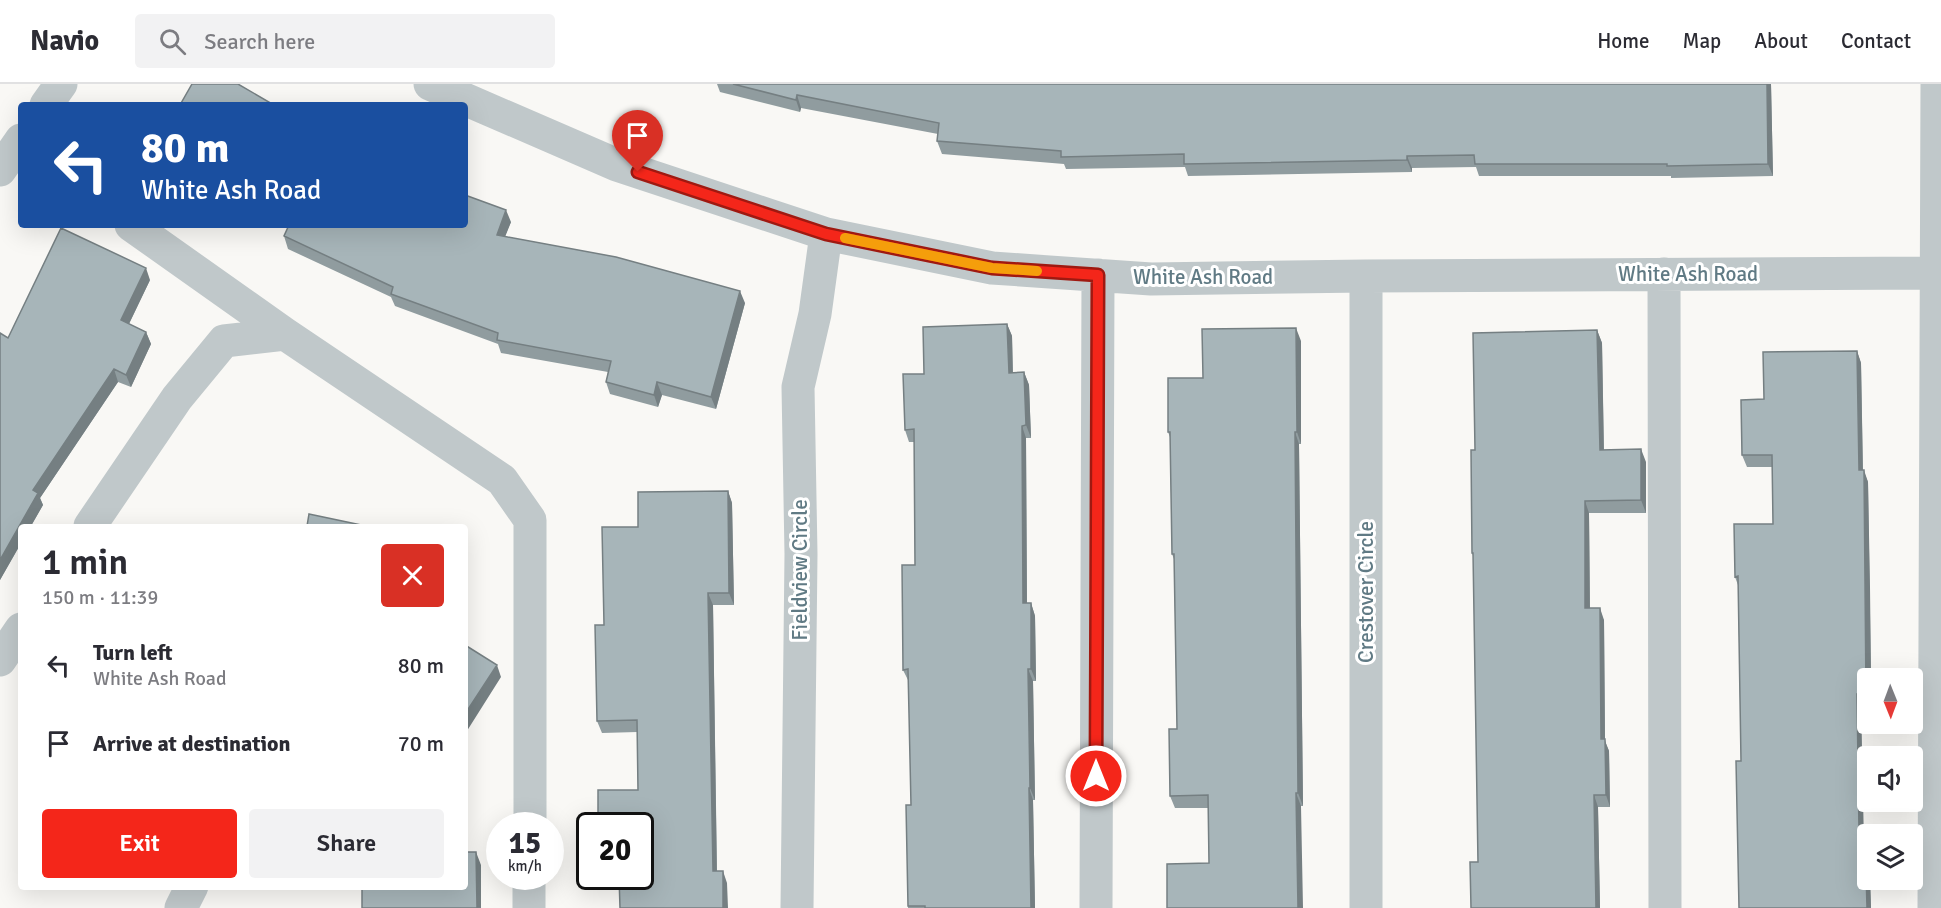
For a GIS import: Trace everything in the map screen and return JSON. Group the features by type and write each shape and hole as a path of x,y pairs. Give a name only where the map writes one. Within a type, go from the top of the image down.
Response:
{"street":[{"path":"48,102 61,84"},
{"name":"White Ash Road","path":"430,84 617,165 826,234 992,268 1151,279 1935,273"},
{"path":"1934,908 1937,84"},
{"path":"135,228 285,334 502,480 530,520 530,812"},
{"name":"Fieldview Circle","path":"797,908 801,554 798,387 815,314 826,234"},
{"path":"1664,274 1665,908"},
{"path":"1096,908 1098,275"},
{"name":"Crestover Circle","path":"1366,276 1366,908"},
{"path":"91,524 177,398 224,341 285,334"},
{"path":"0,660 18,633"},
{"path":"181,908 190,890"},
{"path":"529,908 530,890"}],"building":[{"path":"192,84 238,84 269,102 182,102"},
{"path":"733,84 1767,84 1768,164 1667,166 1667,164 1475,164 1474,155 1407,156 1407,160 1184,164 1184,154 1061,157 1061,151 937,141 939,123 797,95 796,100"},
{"path":"468,196 506,210 497,235 616,257 740,291 711,397 657,382 654,395 606,382 611,361 497,340 498,333 391,294 393,287 284,236 288,228 468,228"},
{"path":"61,228 146,268 121,320 146,332 126,375 114,369 33,490 38,493 20,524 18,524 18,528 0,560 0,333 8,338"},
{"path":"1007,324 1009,373 1024,372 1026,425 1022,426 1023,603 1031,603 1031,669 1028,669 1031,908 908,906 906,805 911,805 908,669 903,670 902,565 915,565 914,429 905,430 903,374 924,374 923,327"},
{"path":"1296,328 1298,908 1167,908 1167,864 1209,863 1208,795 1170,796 1169,729 1177,729 1168,378 1203,378 1202,329"},
{"path":"1597,330 1600,450 1641,449 1641,500 1585,501 1585,608 1600,608 1601,739 1605,739 1606,795 1594,795 1596,908 1471,908 1470,862 1478,862 1471,450 1475,450 1473,333"},
{"path":"1857,351 1859,470 1864,470 1866,668 1857,668 1859,824 1857,824 1857,890 1867,890 1867,908 1739,908 1736,761 1741,761 1738,576 1735,577 1734,524 1773,524 1772,455 1742,455 1741,400 1764,399 1763,352"},
{"path":"728,491 729,593 708,593 713,871 723,871 723,908 620,908 619,890 654,890 654,812 598,812 598,790 638,790 637,720 597,721 595,625 604,625 602,527 638,527 638,492"},
{"path":"309,514 356,524 307,524"},
{"path":"468,647 497,665 468,709"},
{"path":"468,852 476,852 477,908 362,908 362,890 468,890"}],"slow traffic":[{"path":"845,238 992,268 1037,271"}],"route":[{"path":"638,172 826,234 992,268 1098,275 1096,776"}]}
